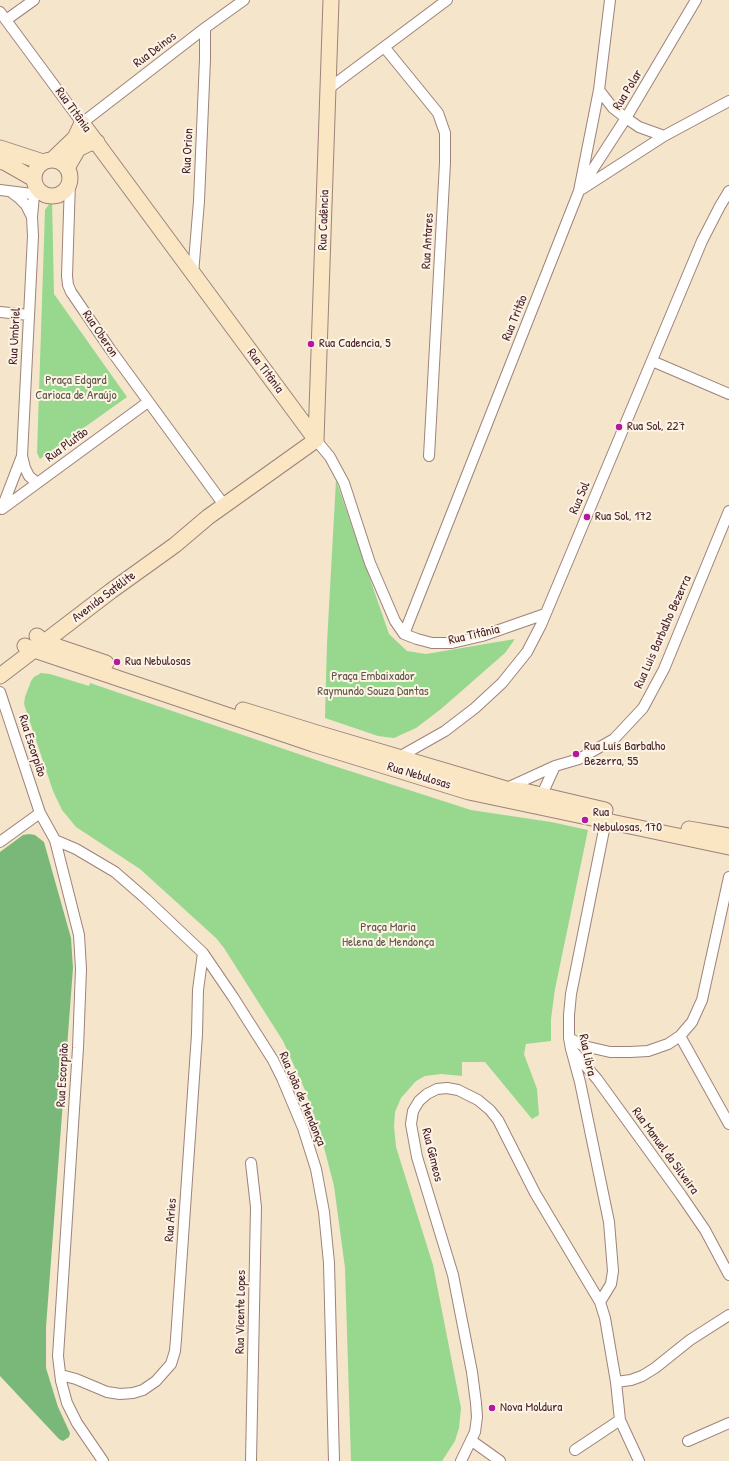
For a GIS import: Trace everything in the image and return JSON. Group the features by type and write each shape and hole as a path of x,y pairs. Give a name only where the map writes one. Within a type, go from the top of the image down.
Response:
{"street":[{"path":"3,16 34,0"},
{"name":"Rua Deinos","path":"82,123 205,28 244,0"},
{"name":"Rua Cadência","path":"316,440 331,0"},
{"path":"328,89 385,48 447,0"},
{"name":"Rua Tritão","path":"404,634 579,191 599,90 610,0"},
{"name":"Rua Polar","path":"579,191 626,118 696,0"},
{"name":"Rua Titânia","path":"3,16 330,457 344,483 370,563 394,621 404,634 432,643 452,643 482,636 545,614"},
{"name":"Rua Orion","path":"193,274 199,193 205,28"},
{"name":"Rua Antares","path":"385,48 438,112 445,133 445,163 430,456"},
{"path":"599,90 613,108 626,118 639,127 664,136"},
{"path":"579,191 664,136 729,100"},
{"path":"37,188 36,169 48,161 75,138 82,123"},
{"name":"Rua Oberon","path":"97,142 88,144 78,149 69,174 68,285 71,292 110,349 224,505"},
{"path":"0,148 63,164 69,174 67,188 62,193 55,196 37,188 6,163 0,161"},
{"name":"Rua Umbriel","path":"5,190 37,188 32,218 33,236 22,456 29,476 37,483"},
{"name":"Rua Umbriel","path":"5,190 19,198 26,205 32,218"},
{"name":"Rua Sol","path":"397,763 445,731 475,708 502,682 527,652 545,614 702,241 729,191"},
{"path":"0,312 29,315"},
{"path":"652,361 729,394"},
{"name":"Rua Plutão","path":"1,509 148,402"},
{"name":"Avenida Satélite","path":"0,665 35,644 174,545 224,505 316,440"},
{"name":"Rua Umbriel","path":"1,509 22,456"},
{"name":"Rua Luis Barbalho Bezerra","path":"505,794 556,766 579,759 614,739 643,708 664,669 729,511"},
{"name":"Avenida Satélite","path":"0,676 35,644"},
{"name":"Rua Nebulosas","path":"35,644 313,744 397,763 505,794 606,816 729,847"},
{"name":"Rua Escorpião","path":"0,692 40,813 54,840 79,935 81,969 78,1048 58,1356 67,1403 77,1423 103,1461"},
{"path":"539,801 556,766"},
{"path":"0,842 40,813"},
{"name":"Rua Nebulosas","path":"606,816 661,823 729,836"},
{"name":"Rua Libra","path":"600,1302 610,1284 613,1271 609,1222 580,1082 571,1049 569,1038 569,1015 571,994 606,816"},
{"name":"Rua João de Mendonça","path":"54,840 76,849 115,872 203,953 273,1060 303,1128 316,1169 324,1212 329,1263 334,1461"},
{"path":"569,1038 584,1046 610,1052 630,1052 655,1049 668,1044 680,1036 692,1022 702,1000 729,877"},
{"name":"Rua Aries","path":"61,1375 76,1379 107,1392 120,1394 133,1393 143,1390 156,1381 171,1364 176,1339 196,1042 198,990 203,953"},
{"path":"680,1036 729,1124"},
{"name":"Rua Manuel da Silveira","path":"571,1049 597,1079 681,1194 705,1230 729,1274"},
{"name":"Rua Gêmeos","path":"461,1461 472,1441 477,1417 472,1372 453,1275 417,1157 411,1124 413,1111 419,1101 427,1094 437,1089 447,1088 466,1094 478,1100 490,1110 498,1120 535,1193 600,1302 605,1318 616,1382 620,1420 639,1461"},
{"name":"Rua Vicente Lopes","path":"251,1163 256,1206 251,1461"},
{"path":"616,1382 631,1380 642,1376 655,1368 690,1340 729,1316"},
{"path":"575,1450 620,1420"},
{"path":"688,1441 729,1423"},
{"path":"472,1441 500,1461"}],"green space":[{"name":"Praça Edgard Carioca de Araújo","path":"52,200 54,294 127,397 40,459 37,453 45,210"},
{"name":"Praça Embaixador Raymundo Souza Dantas","path":"336,480 389,634 407,651 426,654 515,639 505,653 441,709 416,728 394,738 378,736 325,718 327,643"},
{"name":"Praça Maria Helena de Mendonça","path":"41,673 50,674 89,686 90,683 328,764 471,810 551,822 588,830 555,989 551,1019 551,1041 526,1044 524,1054 537,1089 539,1115 532,1119 485,1062 462,1062 462,1076 441,1074 425,1076 416,1081 401,1098 395,1112 394,1126 396,1147 433,1265 461,1408 459,1428 455,1441 442,1461 351,1461 345,1268 334,1186 320,1132 305,1090 283,1041 224,948 216,938 140,869 76,827 62,810 53,791 24,704 31,681 34,677"},
{"path":"23,835 35,835 44,842 71,938 73,968 46,1327 46,1368 58,1407 70,1433 69,1437 63,1441 59,1439 0,1376 0,852"}],"place":[{"name":"Rua Cadencia, 5","path":"311,344"},
{"name":"Rua Sol, 227","path":"619,427"},
{"name":"Rua Sol, 172","path":"587,517"},
{"name":"Rua Nebulosas","path":"117,662"},
{"name":"Rua Luís Barbalho Bezerra, 55","path":"576,754"},
{"name":"Rua Nebulosas, 170","path":"585,820"},
{"name":"Nova Moldura","path":"492,1408"}]}
